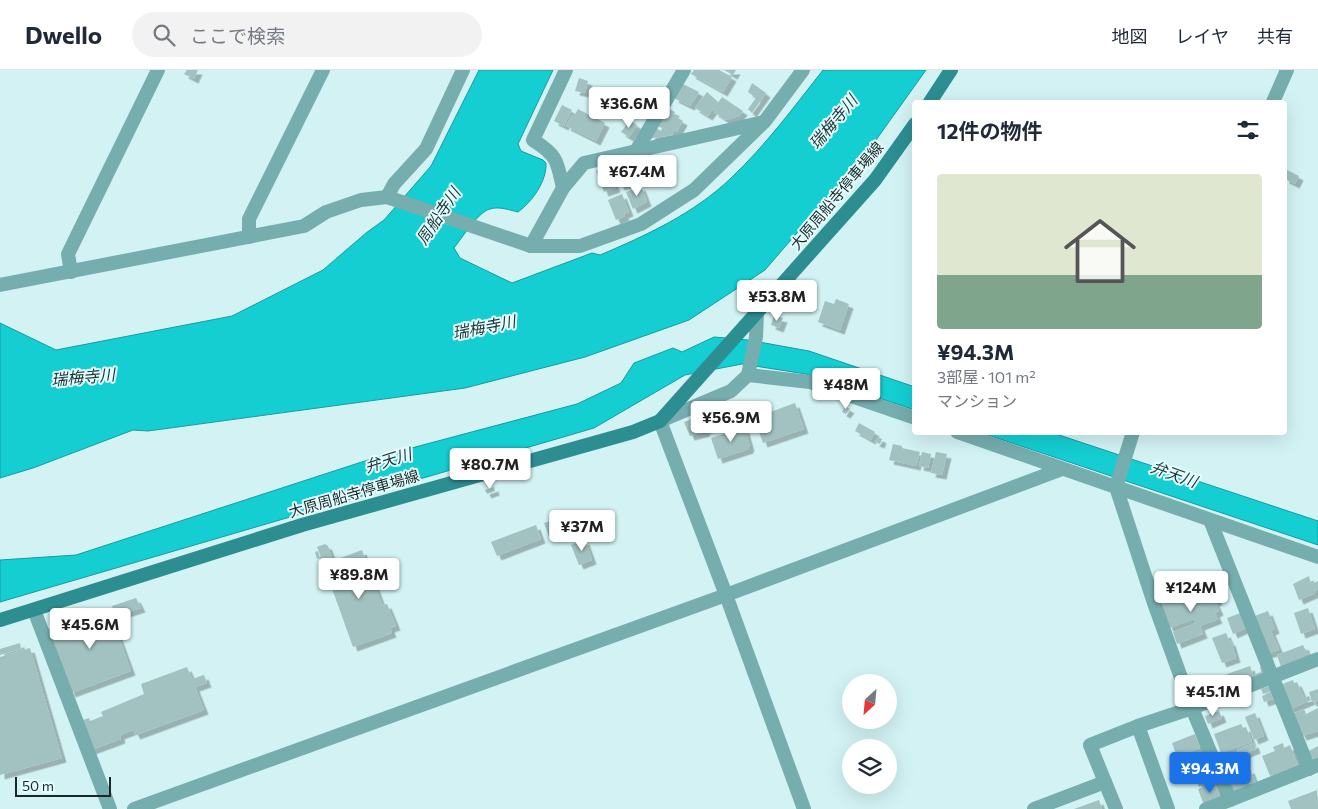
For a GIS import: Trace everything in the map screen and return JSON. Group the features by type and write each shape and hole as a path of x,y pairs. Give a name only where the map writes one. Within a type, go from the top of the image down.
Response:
{"main road":[{"path":"931,100 951,70"},
{"name":"大原周船寺停車場線","path":"0,620 302,525 633,432 660,421 875,180 912,128"}],"street":[{"path":"71,272 68,254 158,70"},
{"path":"249,237 249,219 323,70"},
{"path":"387,197 394,184 426,149 462,70"},
{"path":"563,188 556,158 545,147 533,140 566,70"},
{"path":"636,151 684,70"},
{"path":"0,285 304,226 326,212 361,200 387,197 531,246 580,246 641,224 694,190 765,122 804,70"},
{"path":"1274,100 1284,71"},
{"path":"531,246 563,188 584,163 765,122"},
{"path":"757,313 756,336 748,375 731,391 660,421 804,809"},
{"path":"748,375 810,382 912,417"},
{"path":"966,435 1318,557"},
{"path":"1132,435 1116,487 1154,603 1192,708 1230,800"},
{"path":"134,809 726,595 1062,469"},
{"path":"1206,809 1314,767 1273,676 1210,520"},
{"path":"34,610 110,809"},
{"path":"1116,809 1090,745 1318,659"},
{"path":"1138,726 1168,809"},
{"path":"1034,809 1105,782"}],"water":[{"path":"479,70 553,70 518,144 521,151 546,163 544,177 538,190 518,212 497,208 485,211 475,220 454,248 460,258 512,283 592,253 600,255 652,232 686,213 717,191 756,153 823,70 926,70 871,147 765,270 689,320 585,357 465,388 148,431 133,430 33,468 0,478 0,323 56,350 232,316 323,270 384,220 431,166"},
{"name":"弁天川","path":"714,337 748,340 809,351 912,386 912,409 806,374 742,364 685,375 594,428 0,602 0,560 76,555 374,458 577,404 621,383 634,363 673,348 682,352"},
{"name":"弁天川","path":"988,435 1059,435 1318,521 1318,545"}],"building":[{"path":"187,70 198,70 194,79 184,74"},
{"path":"694,70 719,70 732,77 723,92 691,74"},
{"path":"724,70 736,70 733,75"},
{"path":"579,78 588,81 585,93 575,91"},
{"path":"752,83 766,93 752,113 748,109 756,98 748,92"},
{"path":"683,84 699,92 690,106 674,98"},
{"path":"707,92 718,102 715,107 722,97 743,111 739,116 726,120 714,112 714,108 708,116 695,108"},
{"path":"562,105 572,110 564,126 554,121"},
{"path":"667,108 675,112 673,115 683,121 677,132 675,130 672,135 648,139 655,127 661,131 662,128 657,126"},
{"path":"578,109 605,123 596,141 566,126"},
{"path":"630,120 637,125 629,137 621,132"},
{"path":"623,159 625,167 628,165 631,174 635,174 637,181 620,186 612,162"},
{"path":"607,166 616,188 604,192 596,171"},
{"path":"1287,170 1299,176 1295,184 1287,180"},
{"path":"641,186 647,202 633,209 626,192"},
{"path":"622,194 629,212 616,220 608,200"},
{"path":"836,299 849,304 840,330 818,322 825,301 834,304"},
{"path":"774,316 783,318 779,328 771,325"},
{"path":"795,403 804,429 763,443 754,418"},
{"path":"845,406 850,409 846,414 842,412"},
{"path":"708,413 713,427 705,430 706,432 690,436 684,422"},
{"path":"859,423 875,432 871,440 855,431"},
{"path":"745,429 749,449 718,459 711,438 724,434 724,432"},
{"path":"878,437 882,439 880,444 875,442"},
{"path":"893,444 920,452 916,466 889,460"},
{"path":"922,452 931,454 928,468 919,466"},
{"path":"936,452 947,454 942,475 931,473"},
{"path":"494,487 495,491 487,494 485,490"},
{"path":"569,510 570,513 573,512 578,525 549,537 544,523 553,520 552,517"},
{"path":"536,525 541,539 497,556 491,542"},
{"path":"585,540 592,560 579,565 571,545"},
{"path":"325,544 328,546 332,558 323,562 317,547"},
{"path":"362,550 382,605 387,604 396,626 390,628 392,633 353,647 325,569 332,567 330,562"},
{"path":"318,551 320,558 317,559 315,552"},
{"path":"1309,576 1311,584 1318,581 1318,589 1314,591 1315,593 1299,600 1293,584"},
{"path":"1206,588 1208,593 1214,591 1218,601 1215,602 1219,611 1215,613 1218,619 1200,626 1203,634 1177,644 1173,632 1196,623 1194,619 1169,628 1161,604"},
{"path":"136,598 141,608 116,616 112,606"},
{"path":"108,608 131,671 71,693 48,630"},
{"path":"1308,608 1315,629 1301,634 1294,613"},
{"path":"1268,611 1275,629 1271,631 1279,650 1267,654 1252,617"},
{"path":"1243,612 1248,627 1233,634 1227,618"},
{"path":"1226,633 1231,641 1236,658 1222,663 1212,638"},
{"path":"20,643 21,649 0,655 0,649"},
{"path":"1303,645 1306,651 1309,650 1312,658 1282,670 1277,655"},
{"path":"30,648 62,758 0,775 0,657"},
{"path":"1250,666 1253,675 1261,672 1260,667 1262,667 1266,676 1232,689 1227,674"},
{"path":"187,667 192,679 204,675 207,683 195,687 204,710 136,735 133,730 120,735 121,739 91,750 80,721 89,718 90,721 103,716 101,712 144,694 141,684"},
{"path":"1212,676 1218,692 1195,701 1189,684"},
{"path":"1293,680 1294,683 1297,682 1304,698 1309,696 1311,700 1290,709 1280,685"},
{"path":"1269,686 1271,691 1263,694 1261,689"},
{"path":"1318,689 1318,700 1312,702 1309,692"},
{"path":"1271,692 1274,699 1264,702 1262,696"},
{"path":"1318,708 1318,731 1302,736 1292,714 1304,709 1306,714"},
{"path":"1219,711 1222,718 1208,724 1205,716"},
{"path":"1255,713 1264,736 1254,740 1245,717"},
{"path":"1241,724 1243,728 1246,727 1252,742 1221,753 1214,734"},
{"path":"1195,734 1200,748 1177,757 1172,743"},
{"path":"1254,743 1256,749 1239,756 1237,750"},
{"path":"1283,743 1284,748 1290,745 1298,766 1270,776 1262,756 1275,751 1273,747"},
{"path":"1318,746 1318,762 1315,763 1313,757 1309,758 1307,752"},
{"path":"1207,764 1214,782 1199,787 1192,769"},
{"path":"1246,767 1247,770 1250,769 1256,784 1233,793 1226,775"},
{"path":"1216,782 1222,798 1204,805 1198,789"},
{"path":"1317,790 1318,809 1291,809 1288,801"},
{"path":"1099,800 1102,809 1074,809"}],"water label":[{"name":"瑞梅寺川","path":"833,122"},
{"name":"周船寺川","path":"438,216"},
{"name":"瑞梅寺川","path":"484,327"},
{"name":"瑞梅寺川","path":"83,377"}]}
